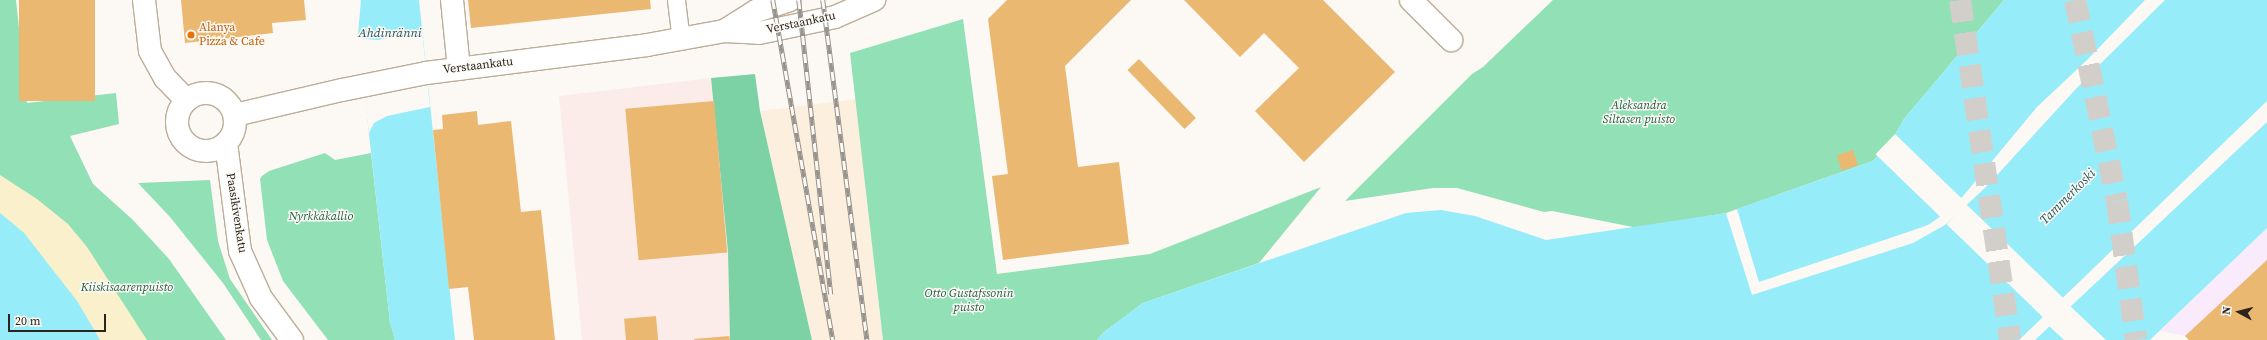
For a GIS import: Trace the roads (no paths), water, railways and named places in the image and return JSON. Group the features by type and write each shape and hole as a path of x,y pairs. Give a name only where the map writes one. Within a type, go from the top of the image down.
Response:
{"street":[{"path":"144,0 150,51 165,78 186,100"},
{"path":"452,0 459,69"},
{"name":"Verstaankatu","path":"724,31 756,11 789,0"},
{"name":"Verstaankatu","path":"235,115 426,73 681,39 724,31 759,33 835,17 874,0"},
{"path":"1411,0 1451,40"},
{"path":"200,93 215,94 228,102 235,115 235,130 226,143 213,150 198,150 185,142 178,128 178,113 186,100 200,93"},
{"name":"Paasikivenkatu","path":"226,143 240,251 261,298 292,340"}],"lane":[{"path":"676,0 681,39"}],"water":[{"name":"Ahdinränni","path":"354,0 419,0 455,340 395,340 390,322"},
{"path":"2004,0 2145,0 2088,59 2037,107 1959,201 1944,214 1928,225 1759,282 1737,209 1873,161 1890,143 1904,119"},
{"name":"Tammerkoski","path":"2165,0 2267,0 2267,101 2019,340 1097,340 1104,332 1143,303 1406,213 1441,210 1475,216 1546,240 1726,213 1752,295 1913,243 1945,225 1986,187 2086,78"},
{"path":"2267,122 2267,228 2150,340 2035,340"},
{"path":"0,213 24,233 77,301 100,340 0,340"}],"tunnel":[{"path":"1960,0 2010,340"},
{"path":"2075,0 2117,201 2136,340"}],"railway":[{"path":"773,0 833,340"},
{"path":"799,0 831,294"},
{"path":"823,0 867,340"}],"place":[{"name":"Alanya Pizza & Cafe","path":"191,35"}],"park label":[{"name":"Aleksandra Siltasen puisto","path":"1639,113"},
{"name":"Nyrkkäkallio","path":"321,217"},
{"name":"Kiiskisaarenpuisto","path":"127,288"},
{"name":"Otto Gustafssonin puisto","path":"969,301"}]}
